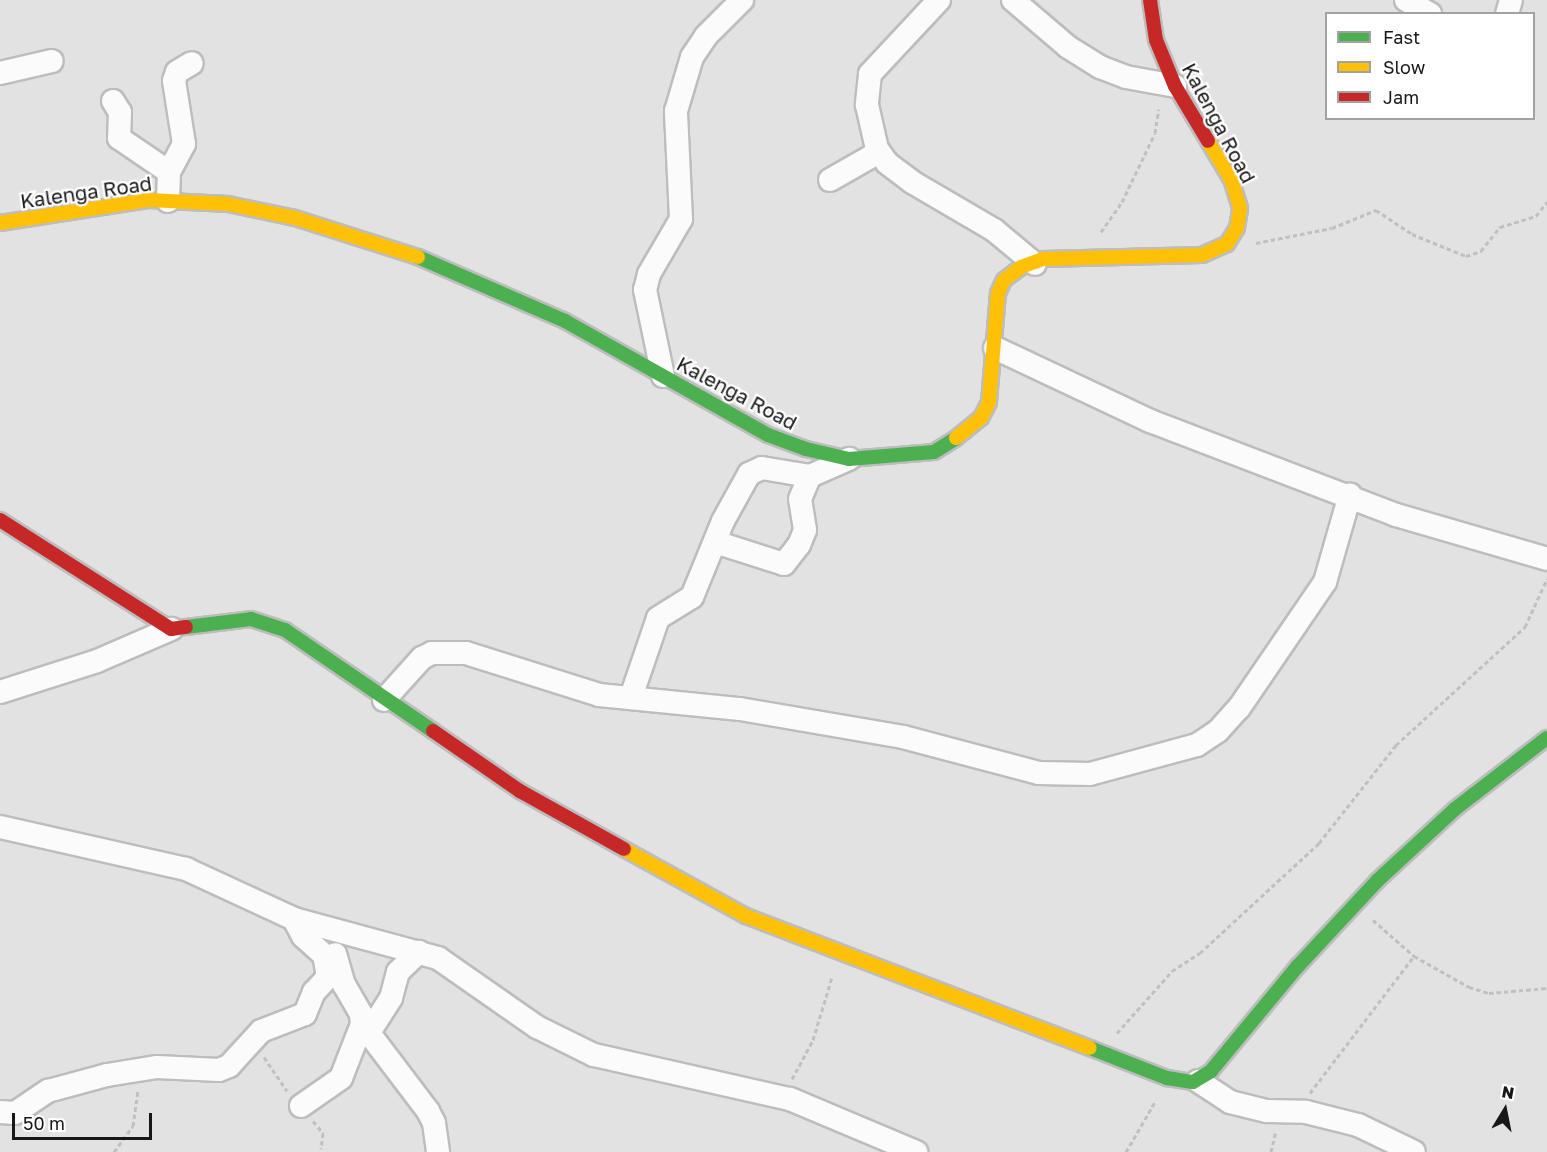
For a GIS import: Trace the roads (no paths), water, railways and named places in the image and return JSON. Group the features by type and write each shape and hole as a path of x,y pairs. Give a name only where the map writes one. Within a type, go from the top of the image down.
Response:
{"street":[{"path":"663,376 645,290 649,274 681,219 676,111 692,57 706,36 742,0"},
{"path":"939,0 870,74 867,105 879,152 912,182 994,230 1035,264"},
{"path":"1013,0 1068,47 1100,67 1166,84"},
{"name":"Kalenga Road","path":"0,223 149,201 228,204 295,218 441,266 565,321 768,435 849,459 934,452 970,430 989,402 998,293 1004,280 1021,267 1035,264 1043,259 1202,255 1227,244 1237,228 1240,208 1232,181 1166,84 1150,0"},
{"path":"1406,0 1427,12"},
{"path":"0,73 52,61"},
{"path":"168,201 169,172 184,144 174,81 177,72 192,63"},
{"path":"113,101 120,112 119,138 169,172"},
{"path":"830,180 879,152"},
{"path":"995,348 1150,422 1350,495 1396,515 1547,559"},
{"path":"631,697 658,618 663,612 689,601 740,488 754,469 776,469 810,476 849,459"},
{"path":"715,542 784,564 799,545 805,530 800,500 810,476"},
{"path":"384,700 422,658 449,652 487,658 580,691 691,702 903,737 1055,775 1090,774 1197,745 1218,731 1239,708 1325,582 1350,495"},
{"path":"0,520 171,629"},
{"path":"0,692 97,661 171,629 266,621 285,630 520,791 621,849 746,916 1101,1053 1189,1080 1230,1102 1286,1112 1306,1112 1358,1125 1414,1152"},
{"path":"1189,1080 1356,905 1455,809 1547,738"},
{"path":"0,827 186,869 294,919 419,952 450,964 537,1027 594,1055 782,1098 916,1152"},
{"path":"0,1112 15,1113 62,1086 137,1071 175,1067 219,1070 229,1066 261,1031 305,1014 314,992 327,980 328,964 294,919"},
{"path":"335,930 337,962 344,985 361,1014 365,1029 428,1111 434,1123 438,1152"},
{"path":"301,1106 341,1078 365,1029 391,998 398,972 419,952"}]}
